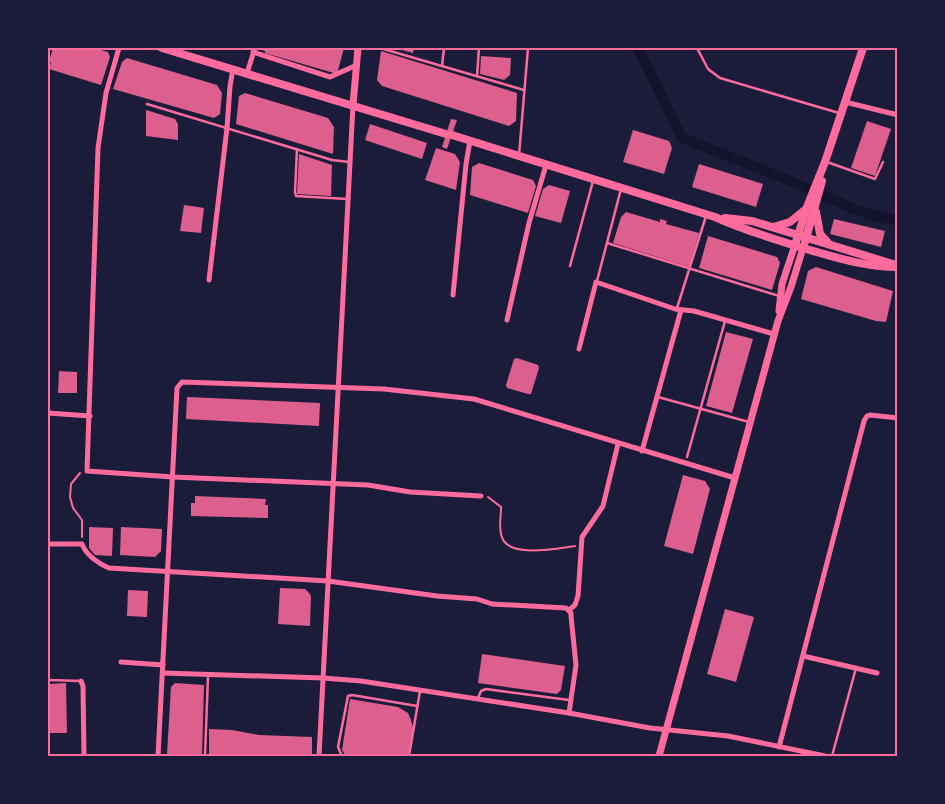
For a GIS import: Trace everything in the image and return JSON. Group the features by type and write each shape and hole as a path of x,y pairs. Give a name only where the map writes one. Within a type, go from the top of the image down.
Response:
{"main road":[{"path":"162,48 594,179 706,214 746,231 803,248 858,263 882,267 898,266"},
{"path":"803,248 802,237 863,48"},
{"path":"771,227 790,222 812,204"},
{"path":"812,204 818,230 830,246"},
{"path":"715,217 752,221 898,266"},
{"path":"795,245 802,237"}],"street":[{"path":"119,48 106,93 98,148 87,471 173,477 368,485 410,492 481,496"},
{"path":"319,756 353,105 358,48"},
{"path":"247,73 254,50 330,77 357,65"},
{"path":"209,280 233,69"},
{"path":"845,102 898,115"},
{"path":"453,295 470,141"},
{"path":"508,320 529,223 546,165"},
{"path":"778,321 782,284 795,245"},
{"path":"659,756 774,334 803,248"},
{"path":"579,349 596,282 679,310 694,311 774,334"},
{"path":"642,450 679,310"},
{"path":"158,756 177,388 184,381 384,389 484,401 618,444 735,478"},
{"path":"48,413 90,416"},
{"path":"779,747 864,421 867,416 874,415 898,418"},
{"path":"569,610 575,605 578,596 580,545 585,530 603,506 618,444"},
{"path":"48,544 82,544 85,550 98,562 110,568 328,581 477,599 492,604 562,607 569,610 571,616 576,665 569,713"},
{"path":"803,656 876,673"},
{"path":"121,662 163,665"},
{"path":"162,673 324,678 361,681 667,729 728,736 825,756"},
{"path":"81,682 83,686 84,756"}],"lane":[{"path":"380,48 524,90"},
{"path":"442,66 444,48"},
{"path":"477,76 479,48"},
{"path":"519,156 528,48"},
{"path":"697,48 708,69 720,78 841,114"},
{"path":"147,104 332,160 350,162"},
{"path":"297,149 296,196 348,199"},
{"path":"826,162 876,179 883,162"},
{"path":"570,266 594,179"},
{"path":"596,282 621,188"},
{"path":"679,310 689,268 706,214"},
{"path":"607,243 781,296"},
{"path":"688,457 726,320"},
{"path":"657,396 750,422"},
{"path":"832,756 856,668"},
{"path":"205,756 208,674"},
{"path":"48,680 77,680 81,682"},
{"path":"478,700 481,691 486,689 571,700"},
{"path":"409,756 420,691"},
{"path":"342,756 338,747 348,696 352,695 417,706"}],"path":[{"path":"82,544 82,520 73,508 70,497 71,484 74,478 87,471"},
{"path":"481,496 491,498 501,507 501,534 503,541 508,545 517,549 534,551 580,545"}],"building":[{"path":"53,48 94,48 108,52 110,57 101,85 49,69"},
{"path":"258,48 344,48 337,74 265,53 265,51"},
{"path":"395,48 414,48 413,53"},
{"path":"381,51 517,93 516,121 509,126 382,86 377,80"},
{"path":"481,56 511,58 510,75 504,80 480,74"},
{"path":"127,58 217,85 222,93 220,114 214,118 113,89 122,62"},
{"path":"245,93 328,118 334,127 333,154 236,124 239,96"},
{"path":"146,110 175,119 178,124 178,140 146,136"},
{"path":"451,119 457,120 447,149 442,147"},
{"path":"867,121 891,129 875,176 851,168"},
{"path":"370,124 427,143 422,159 365,140"},
{"path":"633,130 669,141 672,148 664,174 623,162"},
{"path":"436,148 455,154 460,162 456,190 425,180"},
{"path":"299,154 332,165 331,196 297,194"},
{"path":"479,163 533,180 536,186 528,213 470,195 472,167"},
{"path":"699,164 763,184 756,207 692,187"},
{"path":"549,185 570,191 561,223 535,216 543,189"},
{"path":"184,205 204,208 201,233 180,231"},
{"path":"626,212 660,222 660,219 667,221 666,224 699,233 689,267 613,243 621,217"},
{"path":"834,219 885,231 881,247 830,234"},
{"path":"708,236 777,257 780,263 772,290 699,268"},
{"path":"816,267 893,291 886,322 876,321 801,299 808,271"},
{"path":"726,332 753,339 732,413 706,406"},
{"path":"517,358 538,365 539,368 531,394 507,388 506,385 514,359"},
{"path":"59,371 77,372 77,393 58,393"},
{"path":"187,397 320,403 319,426 186,419"},
{"path":"683,475 705,481 710,489 693,554 664,546"},
{"path":"195,496 266,499 265,505 268,505 268,518 191,516 191,503 195,503"},
{"path":"89,527 113,528 112,556 95,555 89,548"},
{"path":"121,527 162,529 161,551 155,557 120,555"},
{"path":"280,588 305,589 309,593 311,596 310,626 278,624"},
{"path":"128,590 148,591 147,617 127,616"},
{"path":"725,609 754,617 736,682 707,674"},
{"path":"482,654 565,666 561,690 557,694 478,683"},
{"path":"66,683 67,733 48,733 48,684"},
{"path":"175,683 204,685 202,756 170,756 167,754 171,687"},
{"path":"350,699 398,707 408,713 413,728 408,756 346,756 342,750"},
{"path":"209,729 232,730 259,735 312,737 312,756 209,756"}],"waterway":[{"path":"638,48 682,138 861,211 898,220"}]}
